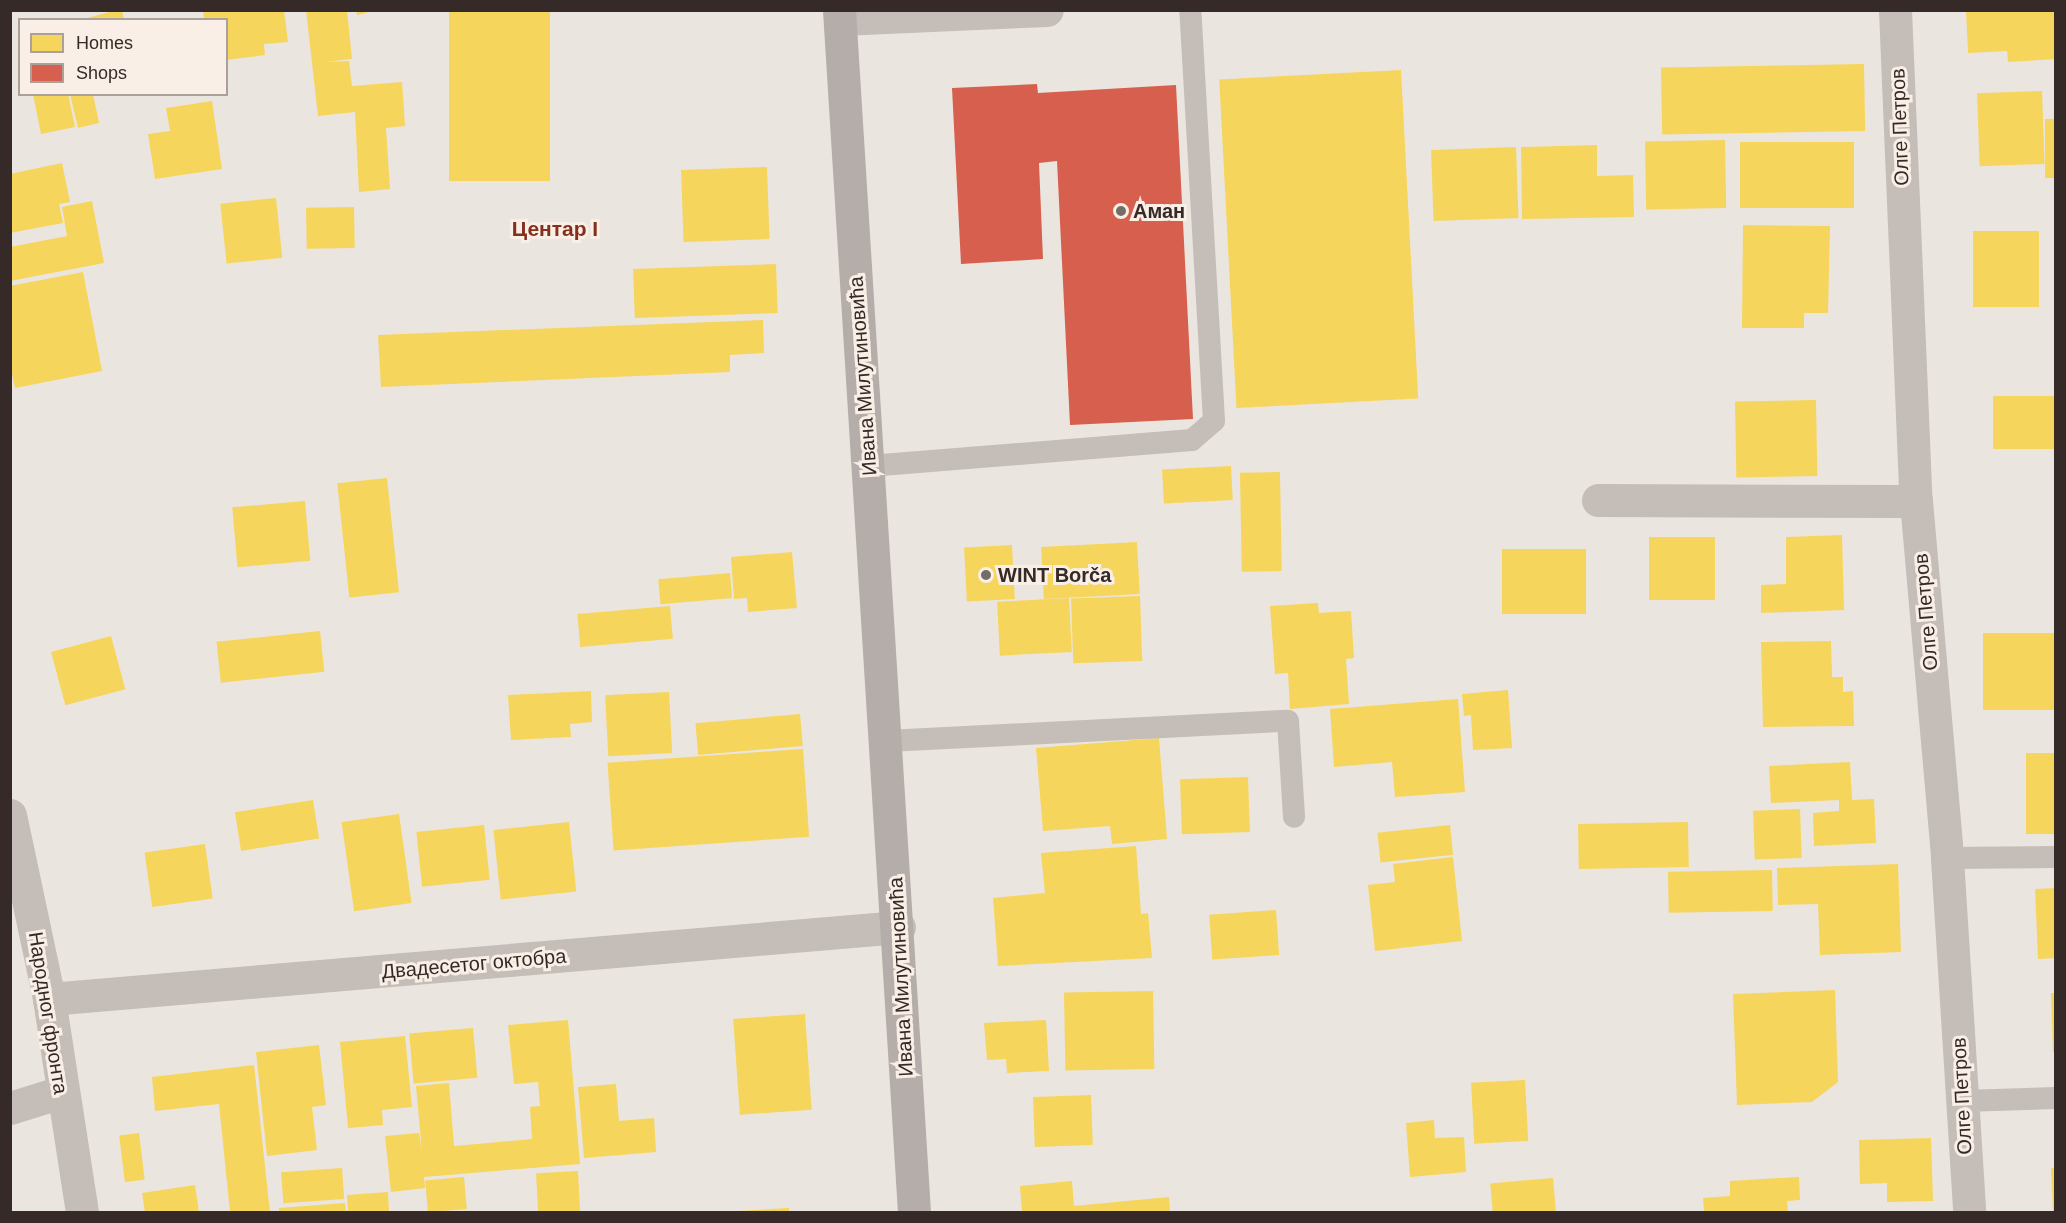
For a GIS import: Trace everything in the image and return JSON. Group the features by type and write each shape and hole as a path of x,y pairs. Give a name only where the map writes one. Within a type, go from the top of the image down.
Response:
{"street":[{"path":"840,15 1047,10"},
{"name":"Олге Петров","path":"1895,10 1916,501 1947,858 1969,1212"},
{"name":"Ивана Милутиновића","path":"840,15 899,927 914,1212"},
{"path":"1598,500 1916,501"},
{"name":"Народног фронта","path":"10,815 49,999 61,1092 82,1212"},
{"name":"Двадесетог октобра","path":"49,999 899,927"},
{"path":"10,1108 61,1092"}],"lane":[{"path":"868,466 1192,440 1214,421 1190,10"},
{"path":"887,741 1288,721 1294,817"},
{"path":"1947,858 2055,857"},
{"path":"1963,1101 2055,1098"}],"building: Homes":[{"path":"122,10 124,18 87,18"},
{"path":"203,10 284,10 288,42 264,44 265,55 228,60 228,18 204,18"},
{"path":"306,10 347,10 352,59 325,62 349,61 352,86 402,82 405,126 386,128 390,189 359,192 355,112 318,116"},
{"path":"356,10 372,10 372,11 357,15"},
{"path":"449,10 550,10 550,181 449,181"},
{"path":"1966,10 2056,10 2056,59 2008,62 2007,51 1968,53"},
{"path":"1864,64 1865,131 1662,135 1661,68"},
{"path":"1401,70 1418,399 1236,408 1219,80"},
{"path":"2042,91 2045,164 1980,166 1977,93"},
{"path":"33,96 68,96 75,127 41,134"},
{"path":"70,96 93,96 99,123 78,128"},
{"path":"212,101 222,169 155,179 148,134 170,131 166,108"},
{"path":"2045,119 2056,119 2056,178 2045,178"},
{"path":"1725,140 1726,208 1646,209 1645,141"},
{"path":"1740,142 1854,142 1854,208 1740,208"},
{"path":"1597,145 1597,176 1633,175 1634,217 1522,219 1521,147"},
{"path":"1516,147 1518,218 1434,221 1431,150"},
{"path":"62,163 70,202 59,204 63,223 10,233 10,174"},
{"path":"767,167 770,239 684,242 681,170"},
{"path":"276,198 282,258 227,264 220,204"},
{"path":"92,201 104,263 10,281 10,247 67,236 62,207"},
{"path":"354,207 355,248 307,249 306,208"},
{"path":"1743,225 1830,226 1828,313 1804,313 1804,328 1742,328"},
{"path":"1973,231 2039,231 2039,307 1973,307"},
{"path":"776,264 778,313 635,318 633,269"},
{"path":"83,272 102,371 15,388 10,365 10,286"},
{"path":"763,320 764,353 730,355 730,372 381,387 378,335"},
{"path":"1993,396 2056,396 2056,449 1993,449"},
{"path":"1816,400 1817,476 1736,477 1735,401"},
{"path":"1231,466 1233,500 1164,504 1162,470"},
{"path":"1280,472 1282,571 1242,572 1240,473"},
{"path":"387,478 399,592 349,598 337,483"},
{"path":"305,501 310,561 238,567 232,507"},
{"path":"1842,535 1844,610 1761,613 1761,585 1786,584 1786,537"},
{"path":"1649,537 1715,537 1715,600 1649,600"},
{"path":"1137,542 1140,594 1044,599 1041,547"},
{"path":"1012,545 1015,599 967,601 964,548"},
{"path":"1502,549 1586,549 1586,614 1502,614"},
{"path":"792,552 797,608 748,612 747,598 734,599 731,557"},
{"path":"730,573 732,598 660,604 658,579"},
{"path":"1140,596 1142,661 1073,663 1071,598"},
{"path":"1069,598 1072,652 1000,656 997,602"},
{"path":"1318,603 1319,613 1351,611 1354,658 1346,659 1349,704 1290,709 1288,673 1275,674 1270,606"},
{"path":"670,606 673,639 580,647 577,614"},
{"path":"320,631 324,672 221,683 217,642"},
{"path":"1983,633 2056,633 2056,710 1983,710"},
{"path":"111,636 125,689 65,705 51,652"},
{"path":"1831,641 1832,677 1843,677 1843,692 1853,691 1854,726 1763,727 1761,642"},
{"path":"1508,690 1512,748 1473,750 1471,715 1464,716 1462,694"},
{"path":"591,691 592,722 570,724 571,737 511,740 508,695"},
{"path":"669,692 672,753 608,756 605,695"},
{"path":"1458,699 1465,792 1395,797 1392,762 1334,767 1330,709"},
{"path":"800,714 803,746 698,755 695,723"},
{"path":"1159,738 1167,839 1112,844 1110,826 1043,831 1036,748"},
{"path":"803,749 809,837 614,850 607,763"},
{"path":"2026,753 2056,753 2056,834 2026,834"},
{"path":"1850,762 1852,800 1874,799 1876,843 1814,846 1813,813 1839,811 1839,800 1771,803 1769,766"},
{"path":"1248,777 1250,832 1182,834 1180,779"},
{"path":"313,800 319,839 241,851 235,812"},
{"path":"1800,809 1802,858 1755,860 1753,811"},
{"path":"399,814 412,903 354,911 342,822"},
{"path":"569,822 576,892 501,900 493,830"},
{"path":"1688,822 1689,867 1579,869 1578,824"},
{"path":"484,825 490,880 422,887 416,832"},
{"path":"1450,825 1453,855 1381,862 1377,833"},
{"path":"205,844 213,898 152,907 145,852"},
{"path":"1136,846 1141,914 1148,913 1152,958 998,966 993,898 1045,893 1041,853"},
{"path":"1453,857 1462,941 1375,951 1368,885 1395,882 1393,864"},
{"path":"1898,864 1901,952 1820,955 1818,904 1778,905 1777,868"},
{"path":"1772,870 1773,911 1669,913 1668,872"},
{"path":"2056,888 2056,958 2038,959 2035,889"},
{"path":"1276,910 1279,955 1212,960 1209,915"},
{"path":"1835,990 1838,1082 1812,1102 1737,1105 1733,994"},
{"path":"1153,991 1154,1069 1065,1071 1064,993"},
{"path":"2051,993 2056,993 2056,1052 2053,1052"},
{"path":"805,1014 812,1110 740,1115 733,1019"},
{"path":"568,1020 580,1164 424,1177 425,1188 391,1192 385,1136 419,1133 422,1152 416,1086 449,1083 454,1146 532,1139 530,1107 540,1106 538,1082 514,1084 508,1025"},
{"path":"1046,1020 1049,1071 1007,1073 1006,1059 987,1060 984,1023"},
{"path":"473,1028 477,1078 414,1083 409,1034"},
{"path":"405,1036 412,1107 382,1110 383,1125 348,1128 340,1042"},
{"path":"319,1045 326,1105 312,1107 317,1150 267,1156 256,1052"},
{"path":"254,1065 270,1212 230,1212 219,1104 155,1111 152,1077"},
{"path":"1525,1080 1528,1141 1474,1144 1471,1083"},
{"path":"616,1084 619,1121 654,1118 656,1152 584,1158 578,1087"},
{"path":"1091,1095 1093,1145 1035,1147 1033,1097"},
{"path":"1434,1120 1435,1138 1464,1137 1466,1172 1410,1177 1406,1123"},
{"path":"139,1133 145,1180 125,1182 119,1135"},
{"path":"1931,1138 1933,1201 1887,1202 1887,1183 1860,1184 1859,1140"},
{"path":"342,1168 344,1199 283,1203 281,1172"},
{"path":"2051,1168 2056,1168 2056,1212 2053,1212"},
{"path":"578,1171 580,1212 538,1212 536,1173"},
{"path":"464,1177 467,1209 428,1212 425,1180"},
{"path":"1799,1177 1800,1200 1787,1201 1788,1212 1704,1212 1703,1198 1730,1196 1730,1181"},
{"path":"1553,1178 1556,1212 1493,1212 1490,1183"},
{"path":"1072,1181 1074,1206 1169,1197 1170,1212 1022,1212 1020,1186"},
{"path":"195,1185 199,1212 145,1212 142,1193"},
{"path":"388,1192 389,1212 348,1212 347,1195"},
{"path":"345,1203 346,1212 279,1212 279,1208"},
{"path":"789,1208 789,1212 738,1212 738,1211"}],"building: Shops":[{"name":"Аман","path":"1037,84 1038,93 1176,85 1193,419 1070,425 1057,161 1039,163 1043,259 961,264 952,88"}],"place":[{"name":"Аман","path":"1121,211"},
{"name":"WINT Borča","path":"986,575"}],"district":[{"name":"Центар I","path":"555,229"}]}
